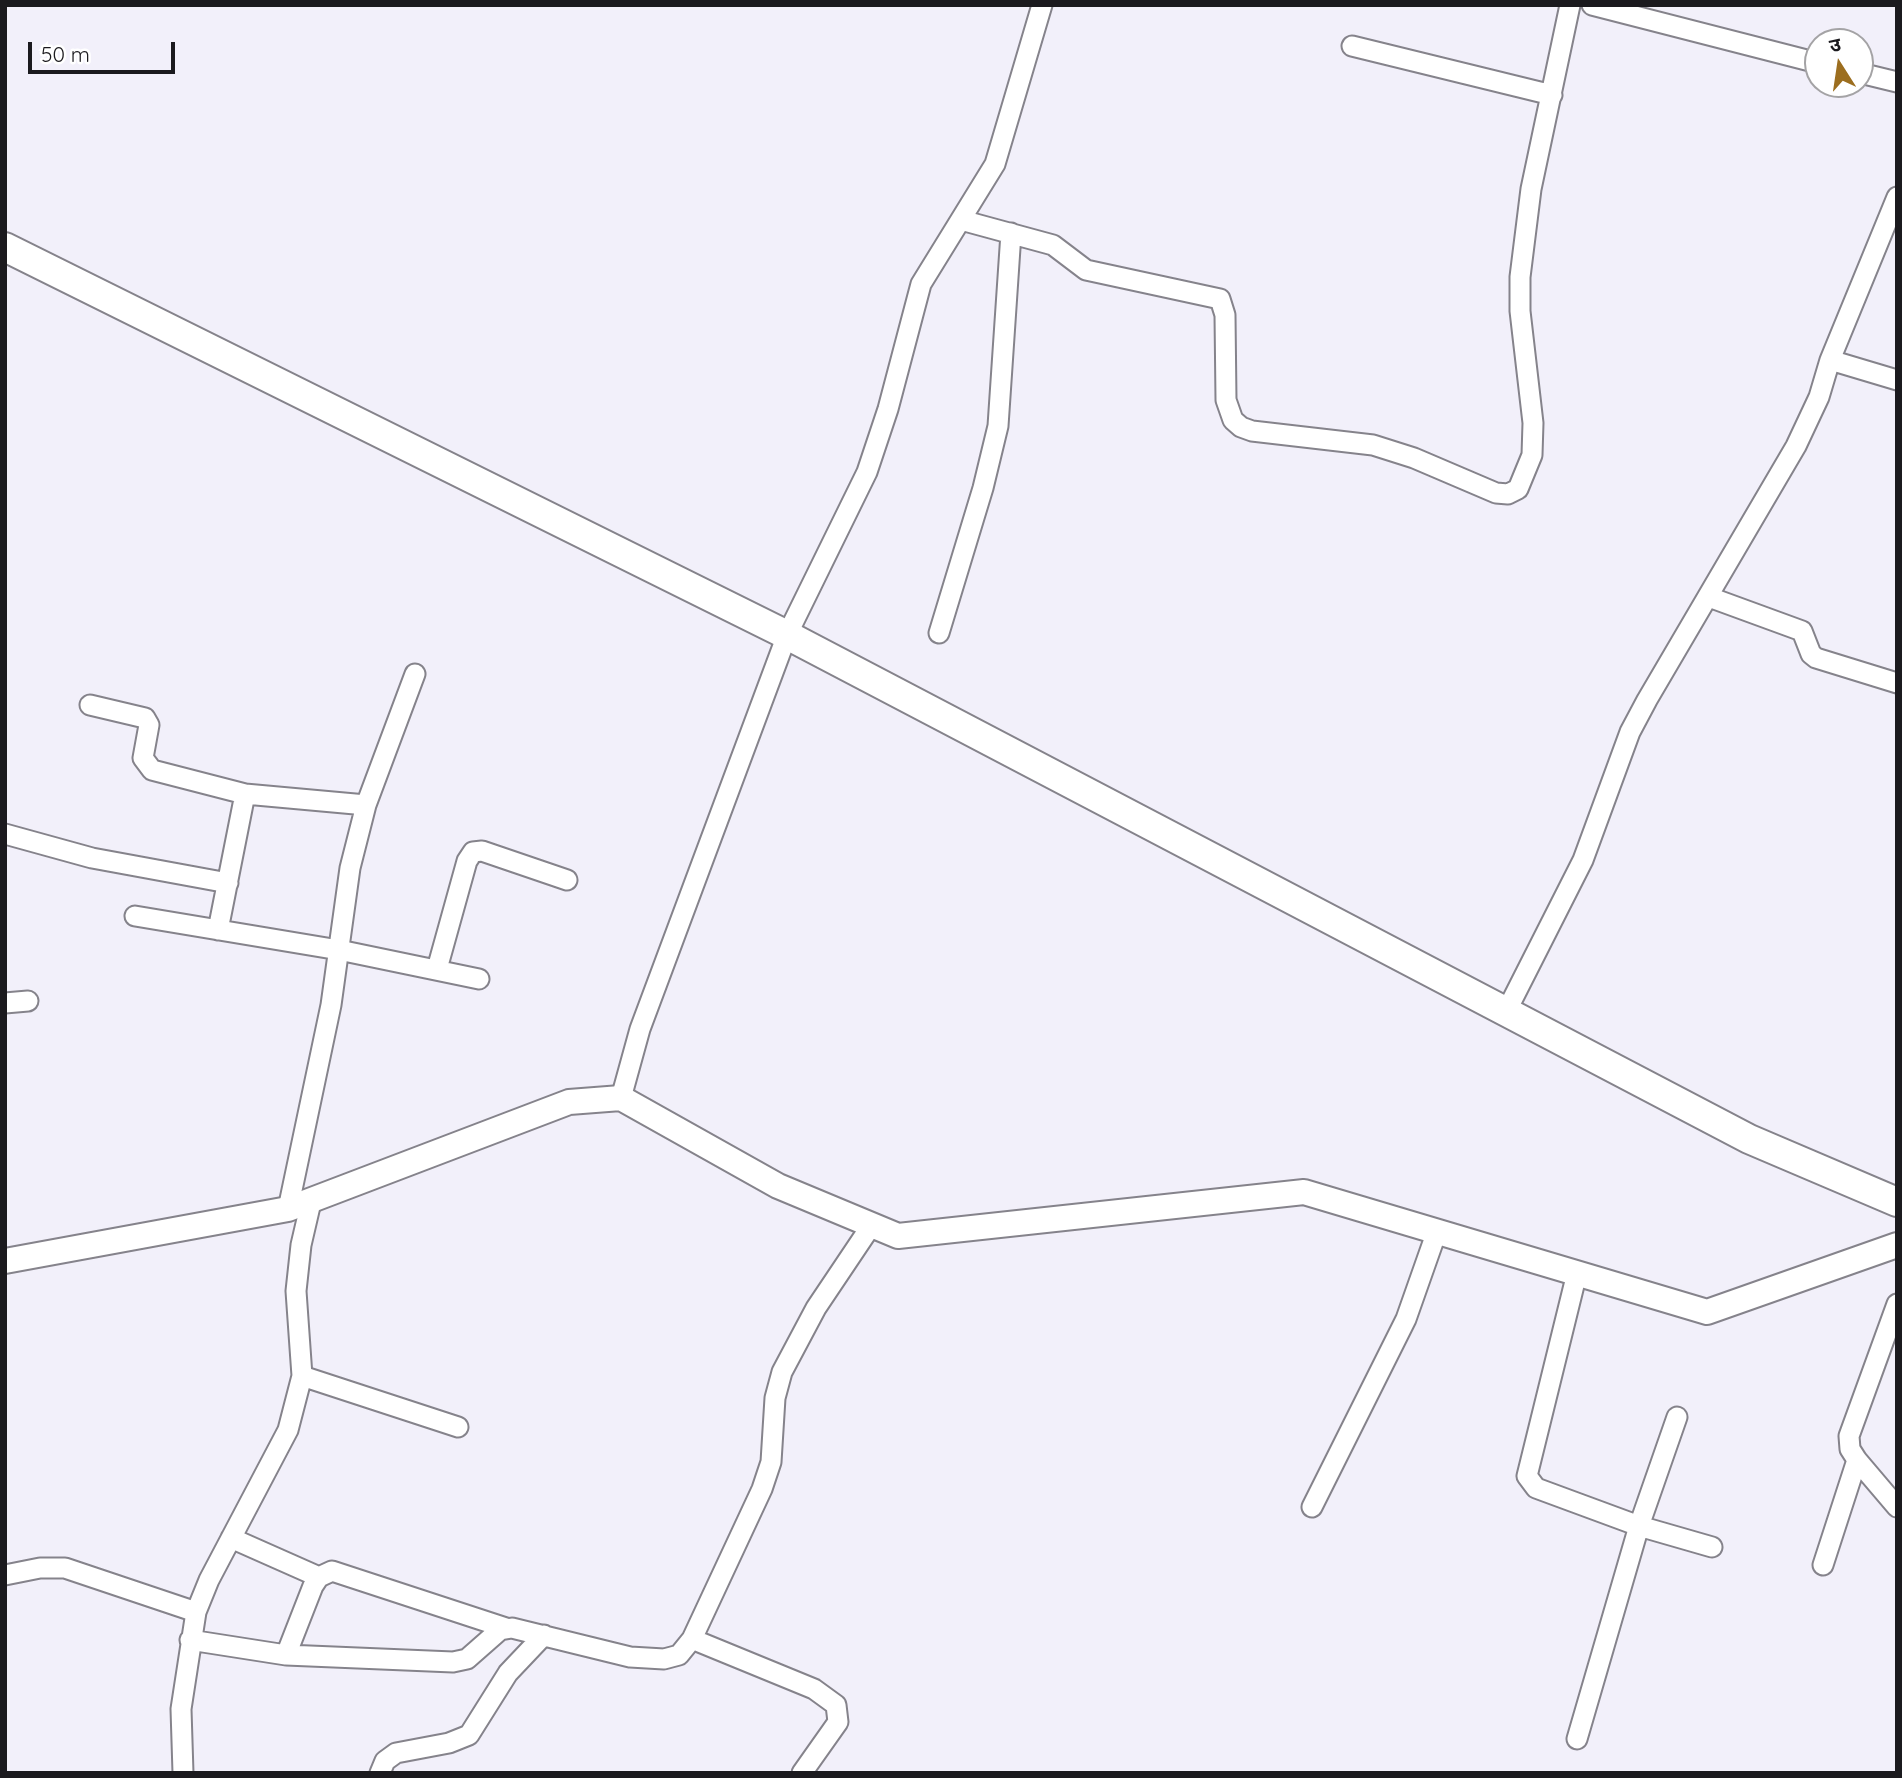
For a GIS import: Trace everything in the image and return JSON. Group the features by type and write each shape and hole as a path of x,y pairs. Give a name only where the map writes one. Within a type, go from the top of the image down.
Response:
{"highway":[{"path":"5,247 787,635 1505,1014 1749,1139 1897,1202"}],"main road":[{"path":"5,1261 300,1206 569,1102 621,1098 778,1186 878,1230 898,1236 1304,1192 1707,1312 1897,1245"}],"street":[{"path":"621,1098 640,1029 787,635 867,472 888,409 921,284 995,164 1042,5"},
{"path":"961,220 1053,245 1086,270 1220,299 1225,315 1226,400 1233,420 1241,427 1252,431 1373,445 1414,458 1496,494 1508,494 1518,489 1533,447 1533,423 1520,312 1520,277 1531,189 1570,5"},
{"path":"1592,5 1804,59"},
{"path":"1352,46 1552,95"},
{"path":"1874,76 1897,82"},
{"path":"1505,1014 1583,860 1630,732 1796,446 1819,397 1830,360 1897,197"},
{"path":"939,633 984,488 998,426 1011,233"},
{"path":"1830,360 1897,380"},
{"path":"1709,597 1802,631 1811,654 1816,658 1897,683"},
{"path":"183,1773 181,1709 196,1612 231,1538 288,1430 302,1376 296,1291 301,1245 300,1206 350,868 366,805 415,674"},
{"path":"90,705 145,718 148,730 142,758 148,768 246,794 366,805"},
{"path":"218,930 246,794"},
{"path":"5,834 92,858 228,883"},
{"path":"437,969 467,861 473,852 482,851 567,880"},
{"path":"135,916 339,950 479,979"},
{"path":"5,1003 28,1001"},
{"path":"286,1655 319,1577 325,1573 340,1573 506,1628 630,1657 664,1660 679,1655 691,1639 767,1475 775,1398 782,1372 816,1308 878,1230"},
{"path":"1312,1507 1391,1353 1437,1231"},
{"path":"1577,1273 1527,1476 1536,1488 1639,1526 1712,1548"},
{"path":"1897,1304 1849,1436 1850,1449 1857,1460 1897,1507"},
{"path":"302,1376 458,1427"},
{"path":"1577,1739 1639,1526 1677,1416"},
{"path":"1823,1565 1857,1460"},
{"path":"231,1538 319,1577"},
{"path":"5,1575 40,1568 65,1568 196,1612"},
{"path":"190,1640 286,1655 453,1662 467,1658 494,1634 506,1628"},
{"path":"380,1773 385,1761 396,1753 449,1743 469,1735 508,1673 544,1635"},
{"path":"691,1639 814,1689 836,1705 839,1716 835,1729 802,1773"}]}
